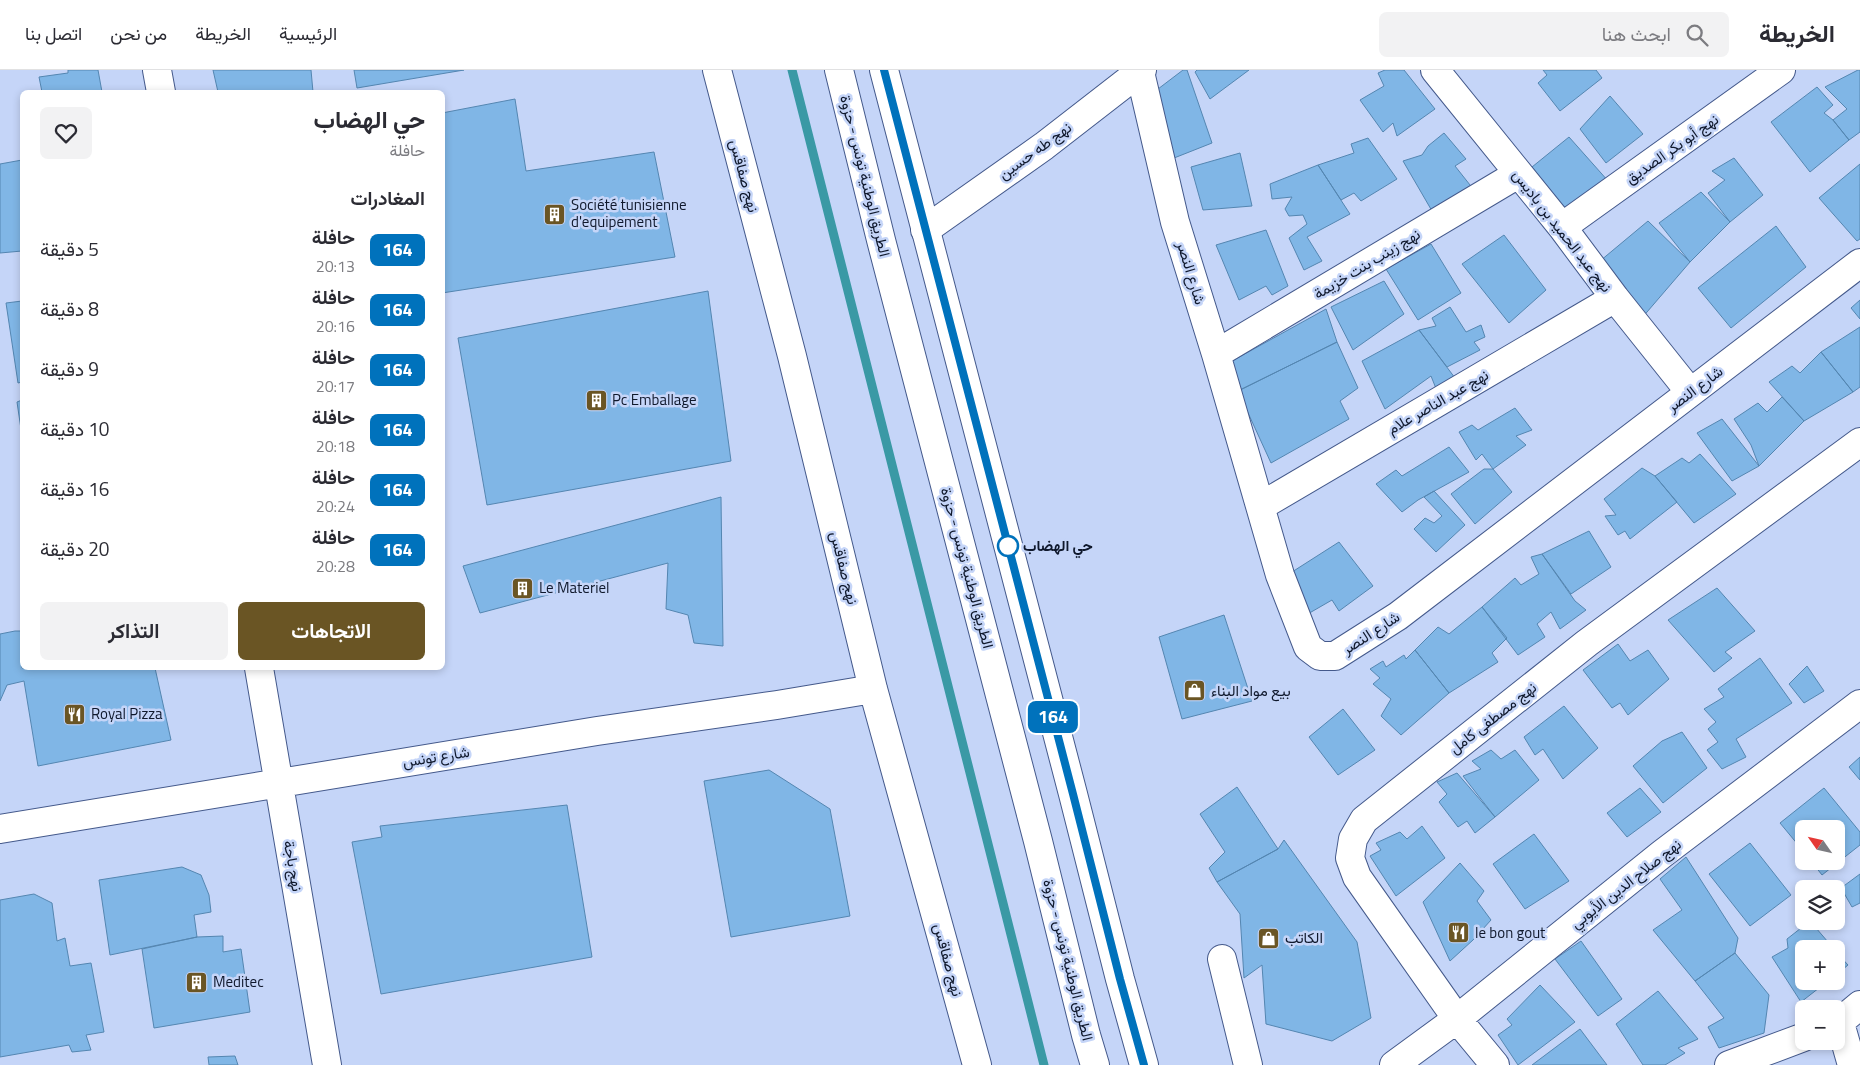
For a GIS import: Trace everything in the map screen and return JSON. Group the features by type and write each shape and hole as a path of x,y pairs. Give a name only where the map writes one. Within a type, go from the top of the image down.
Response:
{"street":[{"path":"157,70 161,90"},
{"name":"نهج صفاقس","path":"716,70 792,356 874,689 977,1065"},
{"name":"الطريق الوطنية تونس - حزوة","path":"839,70 881,240 1095,1065"},
{"path":"884,70 1144,1065"},
{"name":"نهج أبو بكر الصديق","path":"1562,227 1781,70"},
{"name":"نهج طه حسين","path":"925,230 1044,146 1141,71"},
{"name":"شارع النصر","path":"1141,71 1175,222 1216,354 1280,575 1308,647 1320,656 1336,656 1398,616 1860,262"},
{"name":"نهج عبد الحميد بن باديس","path":"1441,72 1518,174 1562,227 1615,298 1690,392"},
{"name":"نهج زينب بنت خزيمة","path":"1216,354 1518,174"},
{"name":"نهج عبد الناصر علام","path":"1260,506 1615,298"},
{"name":"نهج مصطفى كامل","path":"1495,1065 1456,1019 1357,877 1350,858 1354,839 1364,820 1587,643 1860,442"},
{"name":"نهج باجة","path":"259,670 327,1065"},
{"name":"شارع تونس","path":"0,829 588,732 874,689"},
{"name":"نهج صلاح الدين الأيوبي","path":"1394,1065 1456,1019 1662,854 1860,704"},
{"path":"1222,959 1248,1065"},
{"path":"1845,1018 1860,1005"},
{"path":"1729,1065 1795,1040"},
{"path":"1845,1044 1852,1065"}],"building":[{"path":"68,70 98,70 102,90 42,90 39,77 68,73"},
{"path":"213,70 311,70 313,90 218,90"},
{"path":"354,70 464,70 357,88"},
{"path":"1183,70 1187,70 1212,143 1169,160 1158,89"},
{"path":"1197,70 1249,70 1210,99 1195,72"},
{"path":"1385,70 1404,70 1435,109 1397,136 1393,123 1383,132 1360,100 1384,86 1378,73"},
{"path":"1543,70 1596,70 1602,78 1560,111 1538,83 1547,75"},
{"path":"1860,70 1860,132 1849,140 1833,120 1847,109 1825,87"},
{"path":"1817,87 1833,105 1824,113 1833,120 1849,140 1810,172 1771,122"},
{"path":"1610,96 1643,134 1606,163 1580,129"},
{"name":"Société tunisienne d'equipement","path":"515,99 526,171 654,152 675,257 445,293 445,112"},
{"path":"1444,133 1466,159 1455,166 1474,190 1432,211 1403,161 1422,155 1428,146"},
{"path":"1569,137 1609,182 1571,216 1532,167"},
{"path":"1368,138 1397,179 1361,201 1354,193 1341,200 1318,165 1354,153 1351,144"},
{"path":"1240,153 1252,206 1203,210 1191,167"},
{"path":"1734,158 1763,195 1730,222 1708,193 1725,180 1712,171"},
{"path":"20,160 20,251 0,253 0,164"},
{"path":"1860,164 1860,239 1857,241 1819,198"},
{"path":"1318,165 1350,214 1307,237 1322,261 1304,270 1289,238 1307,224 1303,215 1289,216 1285,209 1292,197 1272,199 1270,184"},
{"path":"1701,192 1730,222 1690,262 1659,223"},
{"path":"1648,221 1690,262 1641,319 1600,261"},
{"path":"1776,226 1806,267 1731,328 1698,288"},
{"path":"1266,230 1288,286 1272,295 1266,286 1239,300 1216,245"},
{"path":"1504,235 1546,290 1509,323 1462,264"},
{"path":"1431,244 1461,293 1418,320 1386,269"},
{"path":"1384,281 1404,314 1353,350 1331,307"},
{"name":"Pc Emballage","path":"708,291 731,461 487,505 458,338"},
{"path":"1860,300 1860,319 1851,308"},
{"path":"20,301 20,382 18,383 6,303"},
{"path":"1450,307 1466,332 1481,325 1485,337 1474,342 1480,350 1447,367 1419,330 1436,326 1432,318"},
{"path":"1326,309 1337,342 1238,391 1232,361"},
{"path":"1860,327 1860,387 1853,392 1821,352"},
{"path":"1419,330 1455,378 1437,391 1431,376 1385,409 1362,361"},
{"path":"1337,342 1358,388 1340,401 1349,419 1271,463 1238,391"},
{"path":"1821,352 1853,392 1804,421 1769,382 1792,366 1800,373"},
{"path":"1782,397 1804,421 1759,466 1751,445 1734,419 1758,403 1767,412"},
{"path":"20,401 20,422 17,402"},
{"path":"1515,408 1532,430 1516,436 1526,445 1493,469 1482,454 1476,460 1459,432 1472,425 1478,430"},
{"path":"1722,419 1759,466 1732,481 1697,433"},
{"path":"1449,447 1469,472 1418,500 1402,512 1376,484 1396,470 1402,476"},
{"path":"1700,454 1736,494 1694,523 1655,476 1682,458 1689,463"},
{"path":"1642,468 1655,476 1677,502 1630,539 1625,531 1618,535 1605,516 1616,515 1604,499"},
{"path":"1484,469 1493,469 1512,492 1475,524 1451,494"},
{"path":"1434,491 1465,525 1436,552 1414,529 1425,518 1434,523 1442,516 1424,497"},
{"name":"Le Materiel","path":"721,497 723,646 694,643 688,615 666,609 668,563 480,613 463,566"},
{"path":"1589,531 1611,567 1571,594 1542,554"},
{"path":"1339,542 1373,586 1339,611 1332,600 1306,615 1292,572"},
{"path":"1542,554 1575,601 1586,610 1560,629 1551,612 1537,624 1545,637 1518,655 1482,607 1515,578 1521,585 1539,574 1531,557"},
{"path":"1717,588 1755,631 1725,652 1732,658 1714,672 1668,620"},
{"path":"1482,607 1507,638 1492,653 1498,662 1449,693 1415,650 1438,627 1449,634"},
{"path":"1224,615 1252,701 1182,719 1159,637"},
{"path":"20,631 20,670 155,670 171,740 38,766 24,681 7,685 0,701 0,634"},
{"path":"1618,644 1630,661 1648,650 1669,679 1628,715 1620,703 1612,708 1583,670"},
{"path":"1415,650 1449,693 1401,735 1381,716 1391,699 1373,684 1380,678 1370,669 1383,661 1386,667 1404,655 1406,659"},
{"path":"1760,658 1792,703 1736,739 1746,757 1722,769 1707,750 1718,742 1708,729 1716,722 1704,709 1724,697 1718,689"},
{"path":"1807,666 1824,691 1804,703 1789,684"},
{"path":"1564,706 1598,748 1563,779 1543,749 1535,755 1524,737"},
{"path":"1343,709 1375,750 1338,775 1309,737"},
{"path":"1682,732 1707,768 1663,803 1633,766 1662,741"},
{"path":"1491,750 1501,759 1515,750 1539,780 1495,817 1463,776 1481,769 1472,761"},
{"path":"1860,757 1860,780 1849,767"},
{"path":"769,770 830,809 850,916 731,937 704,781"},
{"path":"1457,773 1495,817 1475,833 1467,821 1458,827 1439,802 1447,794 1437,782"},
{"path":"1237,787 1278,849 1217,882 1209,868 1225,852 1200,814"},
{"path":"1640,788 1661,812 1627,837 1607,813"},
{"path":"1824,788 1860,832 1860,845 1845,857 1845,820 1795,820 1795,841 1780,823"},
{"path":"567,805 592,957 381,994 352,842 382,837 380,826"},
{"path":"1422,826 1445,858 1396,896 1370,856 1381,850 1376,843 1400,832 1407,839"},
{"path":"1534,834 1569,881 1525,909 1493,864"},
{"path":"1284,840 1357,942 1371,1018 1332,1041 1266,1024 1262,965 1244,978 1240,914 1217,882 1278,849"},
{"path":"1750,843 1791,895 1750,926 1709,874"},
{"path":"1686,857 1738,938 1735,953 1695,981 1653,930 1682,910 1660,879"},
{"path":"1460,863 1484,891 1477,901 1491,920 1450,961 1423,902"},
{"path":"182,867 201,875 209,895 211,912 194,915 197,937 110,955 99,880"},
{"path":"1818,870 1828,870 1822,875"},
{"path":"1860,874 1860,903 1852,907 1845,895 1845,885"},
{"path":"34,894 52,903 57,941 65,938 70,966 91,963 104,1032 86,1035 91,1050 72,1052 69,1045 0,1057 0,900"},
{"path":"1798,930 1818,930 1826,940 1795,940 1795,990 1816,990 1804,1000 1800,1000 1772,957 1788,948 1787,939"},
{"name":"Meditec","path":"223,936 223,952 241,949 250,1012 154,1028 142,949 197,937"},
{"path":"1581,941 1622,999 1598,1016 1555,959"},
{"path":"1735,953 1769,995 1764,1033 1719,1048 1708,1027 1724,1018 1695,981"},
{"path":"1540,985 1575,1022 1518,1065 1498,1035 1512,1025 1507,1019"},
{"path":"1658,991 1698,1039 1678,1048 1685,1053 1665,1065 1643,1065 1616,1024"},
{"path":"1580,1029 1607,1065 1532,1065"},
{"path":"235,1056 238,1065 209,1065 208,1057"}],"waterway":[{"path":"792,70 1044,1065"}],"bus line":[{"name":"164","path":"884,70 1144,1065"}],"place":[{"name":"Société tunisienne d'equipement","path":"555,214"},
{"name":"Pc Emballage","path":"596,400"},
{"name":"حي الهضاب","path":"1008,546"},
{"name":"Le Materiel","path":"523,588"},
{"name":"بيع مواد البناء","path":"1195,691"},
{"name":"Royal Pizza","path":"75,714"},
{"name":"le bon gout","path":"1459,933"},
{"name":"الكاتب","path":"1269,938"},
{"name":"Meditec","path":"197,982"}]}
